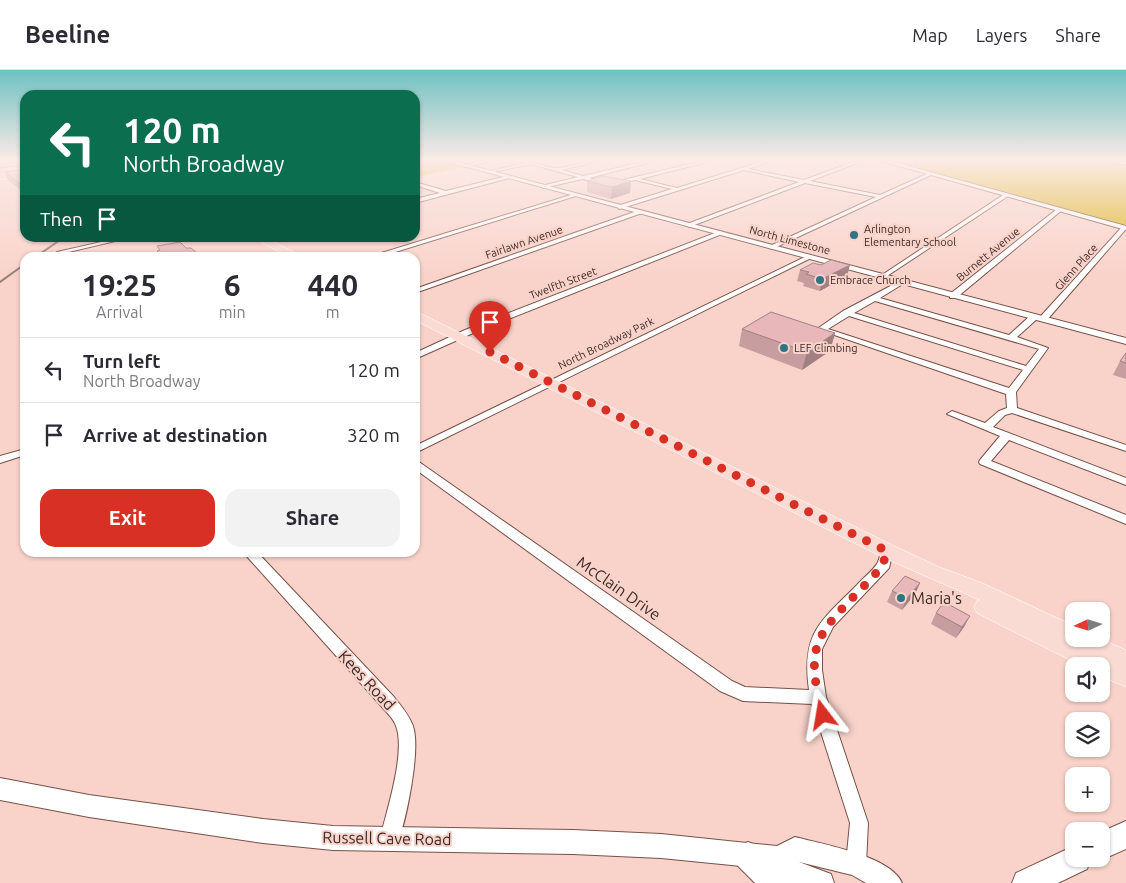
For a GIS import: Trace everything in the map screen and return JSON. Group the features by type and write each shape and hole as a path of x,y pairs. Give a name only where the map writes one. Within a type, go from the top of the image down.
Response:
{"main road":[{"path":"269,242 288,252"},
{"path":"420,318 887,551 932,572 974,588 1065,632"},
{"path":"932,572 969,599 1126,677"},
{"path":"1098,648 1126,661"},
{"path":"1110,842 1126,835"},
{"path":"748,856 768,876 782,871"},
{"path":"1026,883 1065,865"}],"street":[{"path":"388,252 563,199"},
{"name":"North Limestone","path":"591,199 1126,341"},
{"path":"619,206 644,199"},
{"path":"689,225 758,199"},
{"path":"772,247 877,199"},
{"path":"882,277 1000,199"},
{"path":"1020,199 1125,228"},
{"name":"Burnett Avenue","path":"954,296 1059,210"},
{"name":"Fairlawn Avenue","path":"420,289 640,212"},
{"name":"Glenn Place","path":"1043,319 1125,228"},
{"name":"Twelfth Street","path":"420,354 720,233"},
{"path":"60,252 106,242"},
{"name":"North Broadway Park","path":"420,448 809,257"},
{"path":"902,282 821,328 1011,392"},
{"path":"873,298 1044,348 1011,392 1012,410"},
{"path":"846,313 1027,369"},
{"path":"1010,338 1034,317"},
{"path":"987,427 1002,413 1012,410 1126,448"},
{"path":"952,414 1126,482"},
{"path":"1007,435 984,462 1126,520"},
{"path":"0,460 20,454"},
{"name":"McClain Drive","path":"420,468 726,686 744,694 818,697"},
{"path":"856,864 860,823 818,697 814,670 815,649 828,623 884,565 887,551"},
{"name":"Kees Road","path":"254,557 388,702 406,728 407,749 390,838"},
{"name":"Russell Cave Road","path":"0,789 89,806 263,831 333,838 573,842 661,846 748,856"},
{"path":"822,883 782,871 794,849 856,864 890,883"}],"shaded area":[{"path":"1028,199 1126,199 1126,226"}],"building":[{"path":"180,242 186,248 191,248 196,252 158,252 160,250 157,246"},
{"path":"831,260 850,265 822,279 806,274 809,272 800,270 813,263 821,265"},
{"path":"771,312 835,333 807,352 742,329"},
{"path":"1126,353 1126,363 1120,361"},
{"path":"905,576 920,583 907,598 892,591"},
{"path":"944,602 970,616 962,627 936,613"}],"railway":[{"path":"43,252 57,242"},
{"path":"0,282 20,268"}],"place":[{"name":"Arlington Elementary School","path":"854,235"},
{"name":"Embrace Church","path":"820,280"},
{"name":"LEF Climbing","path":"784,348"},
{"name":"Maria's","path":"901,598"}],"route":[{"path":"490,352 887,551 884,565 828,623 820,636 815,649 814,670 823,715"}]}
